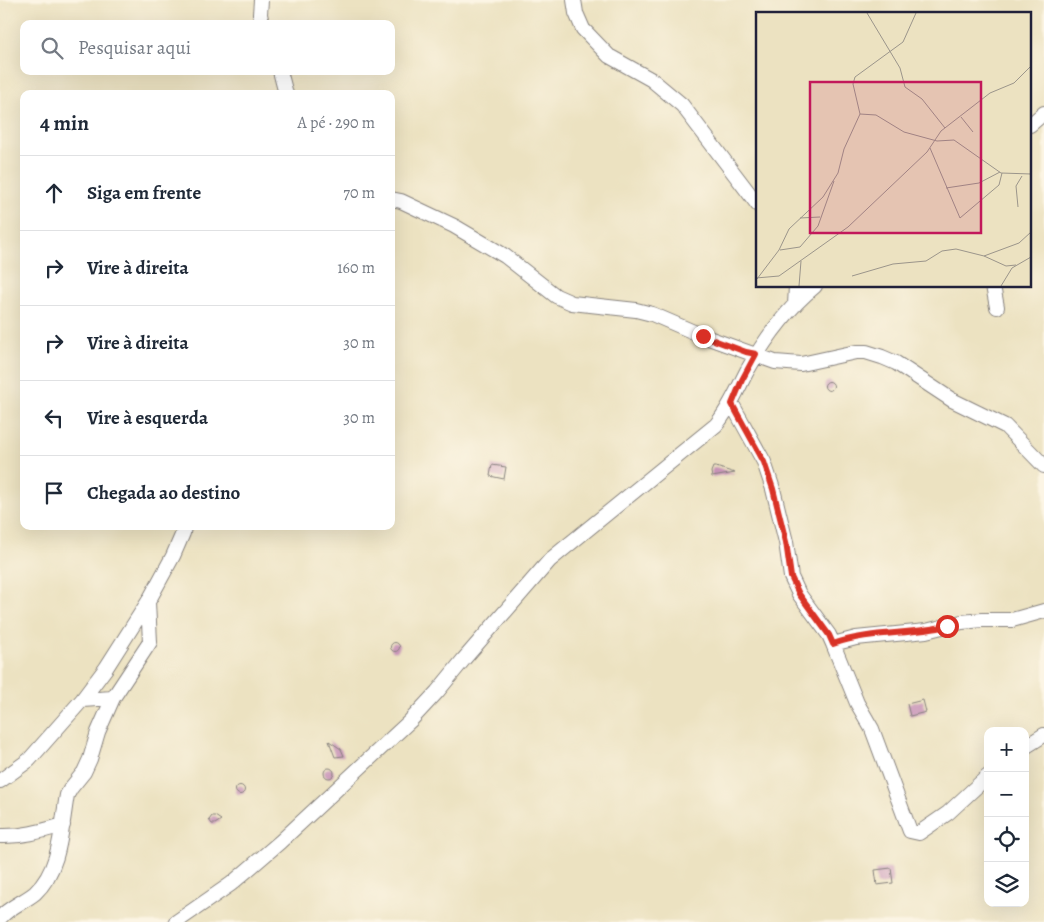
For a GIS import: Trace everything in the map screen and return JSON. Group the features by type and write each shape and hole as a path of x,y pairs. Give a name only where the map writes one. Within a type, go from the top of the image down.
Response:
{"street":[{"path":"261,0 261,20"},
{"path":"574,0 576,13 583,29 610,56 652,80 682,105 756,202"},
{"path":"281,75 285,90"},
{"path":"1032,123 1044,113"},
{"path":"395,200 454,226 505,256 556,296 572,303 644,312 775,362 802,364 856,352 866,352 882,357 896,363 952,400 1005,426 1044,466"},
{"path":"795,305 796,288"},
{"path":"176,922 231,884 336,790 428,702 550,560 716,425 732,404 756,354 783,318 814,288"},
{"path":"994,288 997,307"},
{"path":"732,404 768,471 786,542 791,577 799,594 829,635 857,703 872,730 910,832 919,833 948,813 984,780"},
{"path":"0,781 29,760 82,700 106,668 148,602 173,556 183,530"},
{"path":"0,918 4,912 34,894 47,879 56,858 67,795 84,772 98,732 113,698 150,642 148,602"},
{"path":"833,644 856,638 926,631 962,622 1012,620 1044,611"},
{"path":"82,700 113,698"},
{"path":"1029,745 1044,736"},
{"path":"0,836 12,837 32,834 63,825"}],"building":[{"path":"829,381 834,386 829,391 824,386"},
{"path":"492,465 506,467 504,479 490,476"},
{"path":"713,467 716,467 735,473 712,477"},
{"path":"395,642 400,647 395,652 390,647"},
{"path":"923,700 926,712 910,716 907,704"},
{"path":"329,741 341,749 344,756 335,757"},
{"path":"329,768 334,773 329,778 324,773"},
{"path":"240,786 244,790 240,794 236,790"},
{"path":"212,816 221,820 212,824 209,820"},
{"path":"891,868 893,883 877,885 875,870"}],"route":[{"path":"703,336 756,354 732,404 764,462 773,489 786,542 791,577 799,594 829,635 833,644 856,638 926,631 947,626"}]}
